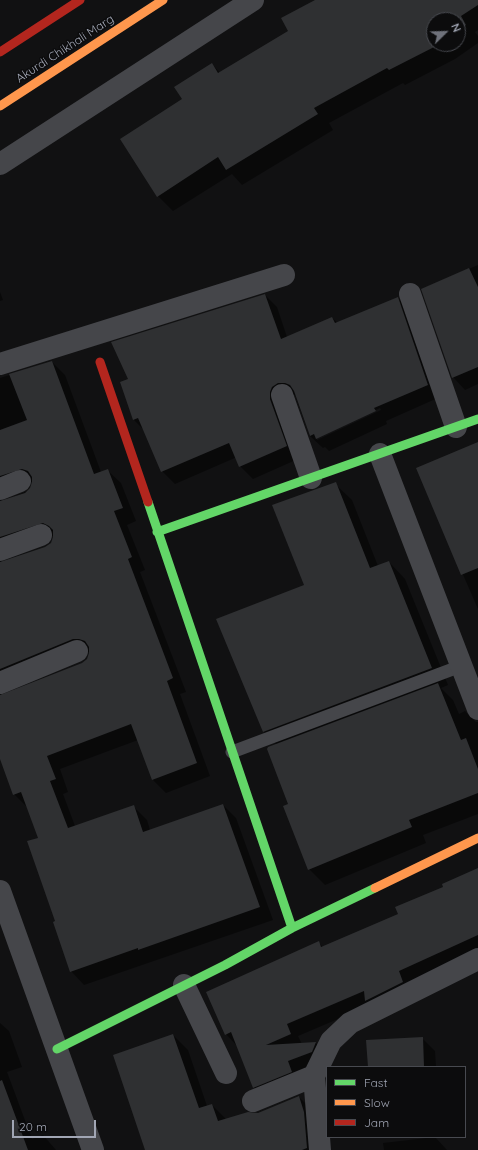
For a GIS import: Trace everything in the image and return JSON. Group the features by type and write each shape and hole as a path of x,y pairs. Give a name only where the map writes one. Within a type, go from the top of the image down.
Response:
{"street":[{"path":"0,52 80,0"},
{"name":"Akurdi Chikhali Marg","path":"0,106 163,0"},
{"path":"0,164 253,0"},
{"path":"0,364 284,275"},
{"path":"410,294 456,427"},
{"path":"100,362 292,928"},
{"path":"282,395 311,478"},
{"path":"157,532 478,419"},
{"path":"380,454 478,709"},
{"path":"0,489 20,481"},
{"path":"0,550 41,535"},
{"path":"0,683 77,651"},
{"path":"56,1049 184,986 292,928 478,838"},
{"path":"0,891 93,1150"},
{"path":"320,1150 314,1076 331,1041 350,1023 478,959"},
{"path":"184,986 226,1073"},
{"path":"253,1100 314,1076"}],"lane":[{"path":"232,752 461,666"}],"building":[{"path":"315,0 478,0 478,5 466,13 426,12 426,51 389,70 387,68 314,108 318,114 226,170 218,157 157,197 120,139 182,99 174,87 212,63 218,73 288,31 281,18"},
{"path":"469,268 478,287 478,367 452,378 421,289"},
{"path":"265,294 281,339 332,317 335,323 398,297 428,385 374,408 376,411 316,439 314,434 310,436 294,391 290,385 278,383 272,387 270,399 287,446 239,467 229,443 161,472 138,418 133,420 120,382 128,379 111,342"},
{"path":"52,361 94,474 108,469 123,508 114,511 132,557 128,559 173,678 167,681 197,763 152,780 131,724 47,756 56,779 50,781 68,828 134,805 143,832 223,804 260,907 70,972 53,922 55,921 27,841 38,838 21,792 13,795 0,759 0,695 82,663 87,659 89,653 89,647 85,641 73,639 0,669 0,562 45,547 51,543 53,537 53,530 43,523 0,537 0,501 25,493 30,488 32,482 32,477 28,471 22,469 0,476 0,430 27,420 9,374"},
{"path":"478,442 478,568 461,575 416,468"},
{"path":"336,482 370,568 389,561 432,668 263,732 216,619 304,585 272,505"},
{"path":"438,683 461,740 466,738 478,769 478,793 409,820 412,827 308,870 283,806 288,804 267,749 268,747"},
{"path":"478,868 478,935 399,971 403,982 365,1001 364,991 287,1024 291,1034 266,1045 316,1042 312,1052 288,1061 292,1072 253,1088 231,1032 225,1035 206,992 319,941 321,947 398,914 395,907 443,887 442,884"},
{"path":"173,1034 199,1108 212,1104 218,1121 248,1112 258,1113 299,1096 304,1112 307,1148 302,1150 145,1150 113,1055"},
{"path":"423,1037 424,1066 368,1066 366,1040"},
{"path":"2,1080 28,1150 0,1150 0,1081"}],"traffic: fast":[{"path":"157,532 478,419"},
{"path":"148,502 292,928"},
{"path":"57,1049 225,965 292,928 375,888"}],"traffic: slow":[{"path":"0,106 163,0"},
{"path":"375,888 478,838"}],"traffic: jam":[{"path":"0,52 80,0"},
{"path":"100,362 148,502"}]}
